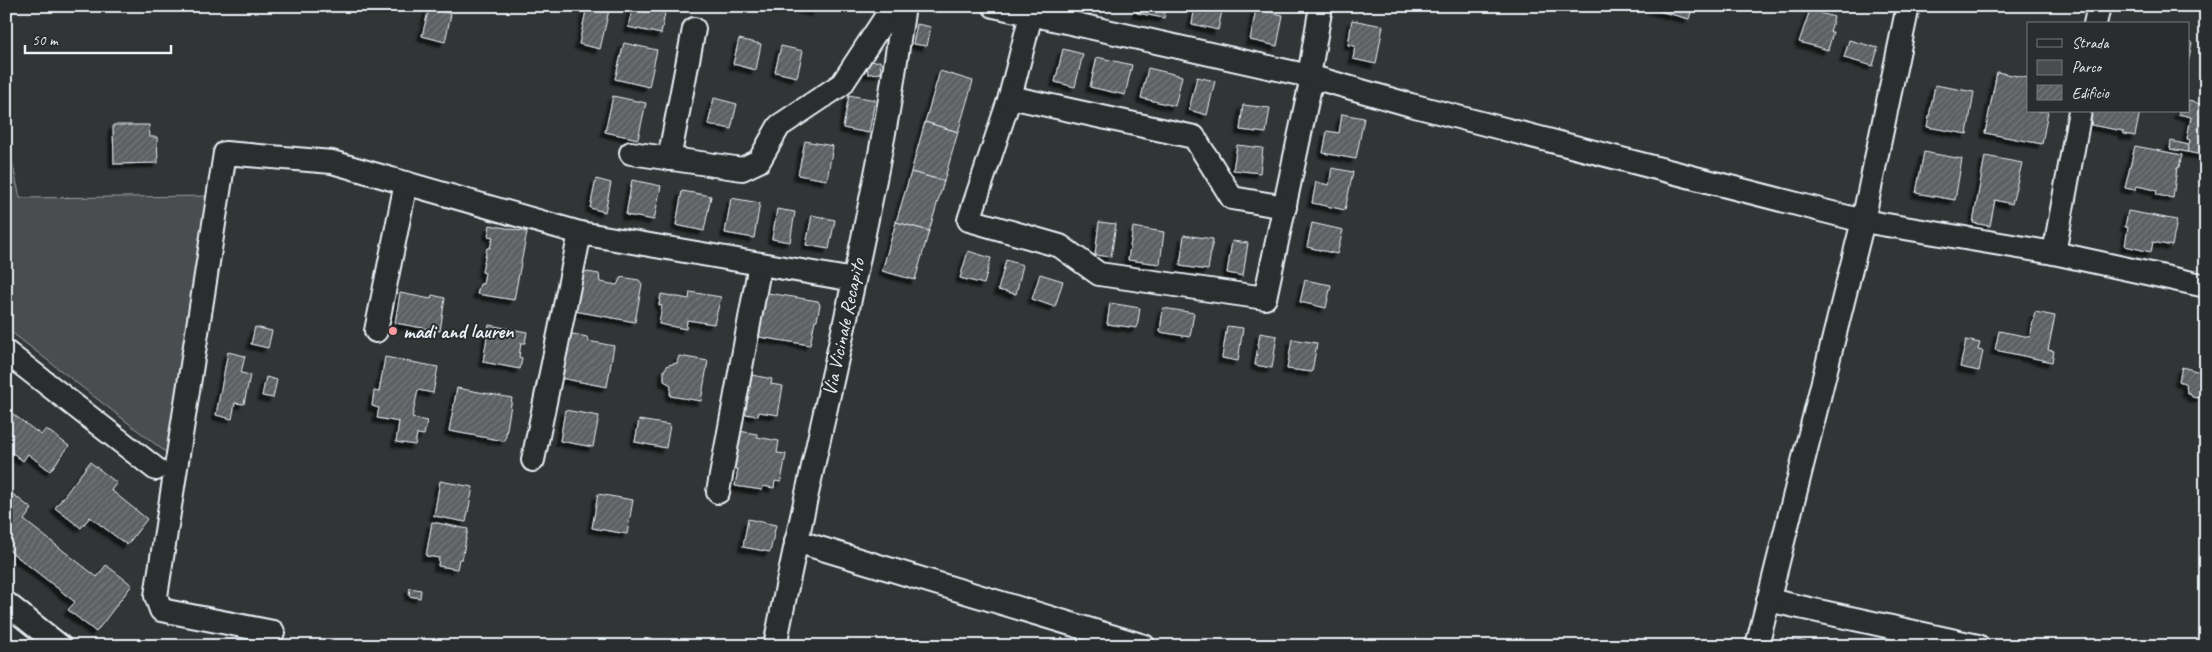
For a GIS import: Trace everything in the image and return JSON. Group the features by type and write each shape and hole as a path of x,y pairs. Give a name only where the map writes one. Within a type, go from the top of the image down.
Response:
{"street":[{"path":"631,153 742,170 759,161 779,126 842,84 893,6"},
{"name":"Via Vicinale Recapito","path":"775,646 886,122 904,6"},
{"path":"994,6 1310,76 1629,162 1863,221 2054,253 2206,286"},
{"path":"1031,14 1010,97 969,220 1060,246 1099,274 1264,298 1285,207 1310,76 1320,6"},
{"path":"1757,646 1863,221 1908,6"},
{"path":"2095,22 2098,6"},
{"path":"669,159 694,29"},
{"path":"1010,97 1194,138 1232,198 1285,207"},
{"path":"2054,253 2080,112"},
{"path":"273,632 161,610 156,596 226,153 332,162 580,233 854,280"},
{"path":"376,330 406,183"},
{"path":"533,460 580,233"},
{"path":"718,492 760,264"},
{"path":"6,352 156,469"},
{"path":"796,541 1144,646"},
{"path":"1768,600 1978,646"},
{"path":"6,603 60,646"}],"green space":[{"path":"6,134 20,198 213,196 168,454 6,328"}],"building":[{"path":"587,6 610,6 600,49 579,44"},
{"path":"633,6 665,13 661,34 628,27"},
{"path":"793,6 817,6 815,12"},
{"path":"1138,6 1166,6 1164,18 1137,13"},
{"path":"1195,6 1223,6 1218,30 1192,24"},
{"path":"1652,6 1693,6 1689,19 1651,9"},
{"path":"429,8 451,14 445,42 422,36"},
{"path":"1256,9 1283,15 1277,46 1250,40"},
{"path":"1810,10 1834,17 1830,32 1833,32 1828,50 1799,42"},
{"path":"1352,20 1383,26 1376,64 1353,59 1355,46 1348,45"},
{"path":"917,24 931,27 927,46 913,44"},
{"path":"739,39 761,44 756,70 733,64"},
{"path":"1849,40 1878,48 1873,66 1844,58"},
{"path":"624,43 657,50 649,87 615,79"},
{"path":"781,46 803,51 797,77 775,72"},
{"path":"1063,49 1083,54 1075,87 1055,82"},
{"path":"1097,57 1132,65 1125,95 1090,87"},
{"path":"880,61 881,73 868,74 867,62"},
{"path":"1148,68 1182,76 1175,106 1141,98"},
{"path":"940,71 973,81 958,132 925,122"},
{"path":"1997,72 2027,78 2027,112 2048,112 2042,144 1985,133"},
{"path":"1197,77 1215,81 1207,115 1189,110"},
{"path":"1935,85 1974,92 1967,134 1927,127"},
{"path":"849,95 875,100 869,133 843,128"},
{"path":"613,96 646,103 638,139 605,132"},
{"path":"714,98 737,104 731,129 708,124"},
{"path":"2190,101 2206,105 2206,136 2202,155 2187,152 2190,140 2187,139 2191,117 2178,114 2179,112 2190,112"},
{"path":"1243,105 1270,108 1266,133 1240,130"},
{"path":"2091,112 2140,112 2135,136 2124,134 2123,131 2091,125 2092,121 2089,120"},
{"path":"1342,114 1364,118 1356,159 1323,153 1327,131 1339,133"},
{"path":"925,122 958,132 944,181 911,172"},
{"path":"113,125 149,125 150,137 157,137 158,163 114,164"},
{"path":"805,141 833,146 827,180 798,175"},
{"path":"2171,141 2189,145 2187,152 2170,149"},
{"path":"1237,145 1263,148 1260,173 1233,170"},
{"path":"2135,146 2182,155 2179,167 2177,168 2173,198 2157,195 2156,190 2137,186 2135,190 2125,188"},
{"path":"1924,152 1962,159 1955,200 1916,193"},
{"path":"1985,156 2022,163 2012,204 1995,200 1990,226 1973,223"},
{"path":"1332,168 1353,172 1345,210 1312,203 1316,182 1329,185"},
{"path":"911,172 944,181 929,231 896,222"},
{"path":"596,179 611,183 605,212 590,208"},
{"path":"632,180 661,186 654,220 626,215"},
{"path":"682,191 711,196 704,231 676,225"},
{"path":"731,198 760,203 754,238 725,233"},
{"path":"777,209 795,212 790,242 772,239"},
{"path":"2128,211 2177,220 2172,246 2153,242 2151,252 2125,246 2128,227 2125,227"},
{"path":"812,215 835,220 829,249 806,245"},
{"path":"896,222 929,231 915,280 882,271"},
{"path":"1099,222 1116,224 1111,257 1095,255"},
{"path":"1312,223 1343,230 1337,254 1307,247"},
{"path":"490,225 527,232 514,300 477,294 480,284 483,284 485,273 482,272 487,248 490,248 493,237 488,236"},
{"path":"1133,227 1164,232 1160,264 1128,260"},
{"path":"1184,235 1213,239 1208,270 1180,266"},
{"path":"1232,241 1248,243 1243,276 1227,273"},
{"path":"968,251 991,258 984,284 960,278"},
{"path":"1006,260 1023,265 1016,294 998,290"},
{"path":"581,271 599,274 600,282 617,285 621,277 639,280 642,284 635,322 569,310"},
{"path":"1040,274 1063,281 1055,307 1032,299"},
{"path":"1305,280 1331,285 1326,308 1300,302"},
{"path":"690,292 721,297 714,324 687,320 686,329 659,324 662,306 659,305 661,294 689,299"},
{"path":"400,293 431,299 432,295 445,298 440,331 395,323"},
{"path":"765,294 818,301 820,305 810,345 759,337"},
{"path":"1110,303 1140,308 1137,328 1107,324"},
{"path":"1163,308 1194,313 1190,337 1160,332"},
{"path":"2035,312 2055,316 2048,350 2054,351 2052,362 1995,350 1999,331 2030,337"},
{"path":"489,325 527,332 525,343 521,343 519,357 522,358 520,369 483,362"},
{"path":"1227,326 1243,328 1238,361 1222,358"},
{"path":"255,327 272,331 268,348 251,344"},
{"path":"568,333 587,337 588,341 614,346 607,387 560,378"},
{"path":"1260,333 1277,336 1272,368 1255,365"},
{"path":"1292,339 1317,343 1312,372 1287,369"},
{"path":"1966,340 1980,343 1978,350 1983,351 1979,371 1960,367"},
{"path":"228,352 245,356 241,373 250,375 244,404 235,403 232,419 216,415"},
{"path":"679,356 708,361 701,401 670,396 671,385 664,381 664,370 668,365 677,363"},
{"path":"385,357 438,367 433,393 418,390 412,418 427,421 424,435 417,434 415,445 396,442 399,422 377,418 379,408 372,406 374,391 379,392"},
{"path":"2206,366 2206,398 2200,396 2199,398 2192,397 2190,393 2187,393 2186,384 2179,381 2182,367 2204,373"},
{"path":"752,375 772,379 771,384 783,386 778,415 759,412 758,416 745,414"},
{"path":"266,377 277,380 273,398 262,396"},
{"path":"457,388 512,398 505,441 449,431"},
{"path":"6,409 41,435 46,429 69,446 50,471 28,454 23,461 6,448"},
{"path":"565,410 599,416 593,447 560,441"},
{"path":"639,420 670,425 666,448 635,442"},
{"path":"739,431 779,441 777,453 786,454 781,482 775,481 774,488 763,486 762,490 735,486 738,469 732,469"},
{"path":"90,462 117,483 111,490 147,519 127,545 90,517 81,528 55,508"},
{"path":"440,481 473,487 466,522 434,516"},
{"path":"6,489 32,509 24,520 97,577 106,565 132,585 96,632 68,610 75,602 6,548"},
{"path":"598,494 633,500 627,534 592,528"},
{"path":"748,519 776,525 770,552 743,547"},
{"path":"432,522 468,529 462,559 459,559 457,569 438,566 439,558 426,556"},
{"path":"410,588 421,590 420,598 409,596"},
{"path":"1793,639 1823,646 1792,646"}],"place":[{"name":"madi and lauren","path":"393,331"}]}
